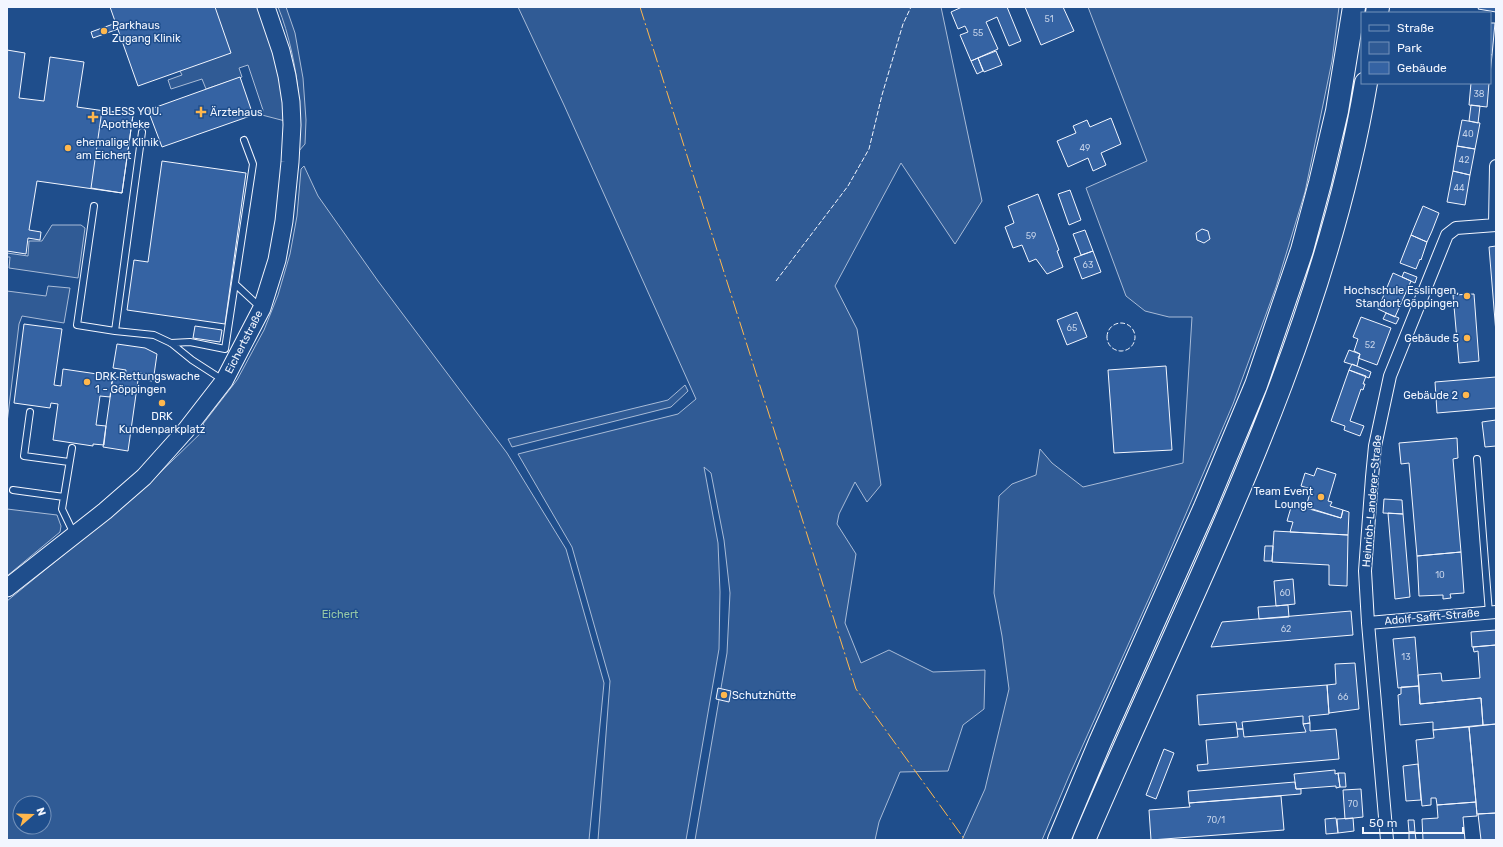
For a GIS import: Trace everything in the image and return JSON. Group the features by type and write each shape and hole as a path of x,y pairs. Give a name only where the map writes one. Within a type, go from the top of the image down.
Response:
{"highway":[{"path":"1059,840 1100,742 1205,507 1256,385 1302,250 1320,183 1337,111 1354,7"},
{"path":"1084,840 1122,750 1229,513 1279,391 1325,256 1344,187 1366,84"}],"street":[{"name":"Eichertstraße","path":"7,588 104,511 144,476 186,430 224,381 262,308 277,260 284,221 292,125 291,102 287,76 279,43 266,7"},
{"name":"Heinrich-Landerer-Straße","path":"1387,840 1368,623 1365,571 1368,518 1375,446 1390,376 1447,235 1456,228 1496,225 1496,166"},
{"name":"Adolf-Safft-Straße","path":"1368,623 1492,613"}],"lane":[{"path":"115,331 142,132"},
{"path":"171,342 190,342 225,349 253,164 244,140"},
{"path":"94,206 77,325 154,335 171,342 192,360 224,381"},
{"path":"235,284 262,308"},
{"path":"30,412 24,456 69,462"},
{"path":"72,448 62,509 74,534"},
{"path":"1477,459 1492,613"},
{"path":"13,490 64,497"}],"green space":[{"path":"215,7 257,7 268,35 276,62 282,91 285,121 262,115 263,110 248,65 239,68 242,77 206,89 202,79 171,89 168,80 182,75 180,71"},
{"path":"278,7 286,7 295,33 303,78 306,120 305,144 298,152 299,100 296,77 289,40"},
{"path":"518,7 941,7 982,201 955,244 901,163 835,286 857,329 881,485 867,502 855,482 839,514 837,524 856,554 845,623 861,663 889,650 933,672 985,670 984,709 963,725 948,771 900,772 879,822 875,840 695,840 727,653 730,593 724,540 711,473 704,467 718,543 720,592 719,649 686,840 598,840 610,681 572,547 518,454 678,414 696,399 564,105"},
{"path":"1088,7 1339,7 1332,61 1305,192 1276,287 1233,404 1164,565 1069,776 1042,840 962,840 985,789 1009,689 1002,636 994,593 999,496 1012,484 1036,475 1040,449 1052,463 1083,487 1183,463 1192,317 1169,317 1145,311 1126,296 1086,188 1147,161"},
{"name":"Eichert","path":"304,166 318,196 378,281 507,453 566,549 604,683 589,840 7,840 7,601 138,494 206,428 203,424 237,380 264,330 278,295 290,254 297,216 301,169"},
{"path":"52,225 81,225 85,228 78,278 9,268 10,257 7,257 7,253 28,256 29,241 42,241"},
{"path":"48,286 70,288 64,323 22,316 19,324 7,423 7,291 46,296"},
{"path":"685,385 688,391 671,407 512,447 508,439 668,400"},
{"path":"7,509 57,515 61,526 60,532 7,576"}],"building":[{"path":"110,7 215,7 231,53 138,86"},
{"path":"962,7 1007,7 1021,41 1009,46 997,17 986,22 998,49 971,61 960,35 968,32 965,26 958,29 951,12"},
{"path":"1025,7 1063,7 1074,31 1041,45"},
{"path":"1479,7 1496,7 1496,12 1478,9"},
{"name":"Parkhaus Zugang Klinik","path":"116,23 118,29 93,38 91,32"},
{"path":"1491,23 1495,23 1492,55"},
{"name":"ehemalige Klinik am Eichert","path":"7,50 25,53 19,98 44,101 50,57 84,62 77,107 133,115 122,193 37,181 29,230 41,232 40,240 28,238 26,254 7,251"},
{"path":"996,51 1002,65 984,72 978,58"},
{"path":"978,58 983,71 977,74 971,61"},
{"name":"Ärztehaus","path":"240,77 253,115 162,147 148,110"},
{"path":"1471,84 1489,84 1487,107 1469,105"},
{"path":"1471,105 1480,106 1478,123 1469,121"},
{"path":"102,110 133,115 122,193 91,188"},
{"path":"1111,118 1121,144 1101,153 1106,165 1093,171 1088,158 1068,167 1057,141 1076,133 1073,126 1087,120 1090,127"},
{"path":"1462,120 1480,123 1475,149 1457,146"},
{"path":"1457,146 1475,149 1470,175 1453,171"},
{"path":"162,161 246,173 225,324 127,310 134,260 148,262"},
{"path":"1453,171 1470,175 1465,205 1447,202"},
{"path":"1070,190 1081,220 1069,225 1058,194"},
{"path":"1038,194 1059,250 1057,251 1063,267 1047,274 1036,259 1029,262 1022,245 1013,248 1005,227 1014,223 1008,206"},
{"path":"1423,206 1439,213 1427,242 1411,235"},
{"path":"1202,229 1208,231 1210,239 1204,243 1197,240 1196,233"},
{"path":"1085,230 1093,251 1081,255 1073,234"},
{"path":"1411,235 1427,242 1421,260 1420,259 1416,269 1400,263"},
{"path":"1496,246 1496,333 1489,247"},
{"path":"1093,251 1101,272 1082,279 1074,258"},
{"path":"1404,272 1417,277 1415,283 1402,277"},
{"path":"1393,273 1411,281 1395,317 1378,309"},
{"name":"Gebäude 5","path":"1474,294 1479,361 1459,363 1453,295"},
{"path":"1077,312 1087,337 1067,345 1057,320"},
{"path":"1386,313 1399,318 1396,324 1383,319"},
{"path":"1361,317 1391,328 1377,365 1358,358 1360,354 1354,351 1358,339 1353,337"},
{"name":"DRK Rettungswache 1 - Göppingen","path":"24,324 62,329 54,385 61,386 63,369 104,375 103,378 112,380 110,397 100,396 96,425 106,426 104,445 93,444 93,446 53,440 58,404 51,403 50,408 14,403"},
{"path":"195,326 222,330 220,342 193,338"},
{"path":"117,344 145,348 157,354 154,375 139,373 128,451 103,447 113,377 125,378 126,370 113,368"},
{"path":"1349,350 1360,354 1357,366 1344,362"},
{"path":"1352,364 1371,372 1369,378 1349,370"},
{"path":"1166,366 1172,450 1114,453 1108,370"},
{"path":"1349,370 1366,376 1363,384 1365,384 1363,390 1361,389 1350,421 1364,426 1360,436 1344,430 1345,426 1331,421"},
{"path":"139,373 153,375 152,381 138,379"},
{"name":"Gebäude 2","path":"1496,377 1496,408 1437,413 1435,382"},
{"path":"1496,420 1496,446 1485,447 1482,422"},
{"path":"1457,438 1458,458 1453,459 1461,552 1417,556 1409,463 1401,464 1399,443"},
{"path":"1317,468 1336,474 1328,501 1332,502 1330,506 1343,510 1341,518 1306,507 1311,489 1301,486 1305,473 1314,476"},
{"path":"1384,499 1402,500 1403,514 1383,513"},
{"path":"1292,504 1341,518 1343,510 1349,512 1348,535 1290,532 1293,522 1287,521"},
{"path":"1388,513 1403,514 1410,597 1395,599"},
{"path":"1274,531 1348,535 1347,586 1329,585 1329,565 1272,562"},
{"path":"1265,546 1273,546 1272,561 1264,561"},
{"path":"1461,552 1464,593 1450,594 1451,598 1443,599 1443,595 1419,596 1417,556"},
{"path":"1293,579 1295,604 1276,606 1274,581"},
{"path":"1288,605 1289,617 1259,619 1258,607"},
{"path":"1351,611 1353,635 1211,647 1222,622"},
{"path":"1496,630 1496,645 1472,647 1471,632"},
{"path":"1415,637 1419,686 1398,688 1393,639"},
{"path":"1496,645 1496,724 1483,725 1481,698 1420,704 1418,675 1441,673 1442,681 1480,678 1478,651 1474,652 1473,647"},
{"path":"1355,663 1359,709 1329,713 1327,685 1336,684 1335,664"},
{"path":"1327,685 1329,714 1309,716 1310,723 1303,724 1303,716 1242,722 1243,729 1237,729 1236,722 1199,725 1197,695"},
{"path":"1419,686 1420,704 1481,698 1483,725 1433,730 1433,722 1400,725 1398,695 1401,694 1401,687"},
{"name":"Schutzhütte","path":"718,688 731,691 729,702 716,699"},
{"path":"1310,723 1310,731 1336,729 1339,759 1198,771 1197,765 1208,764 1206,740 1238,737 1237,729 1243,729 1244,737 1306,732 1303,724"},
{"path":"1496,724 1496,813 1477,814 1469,727"},
{"path":"1469,727 1476,802 1437,805 1436,798 1431,798 1431,805 1422,806 1416,740 1434,738 1433,730"},
{"path":"1164,749 1174,753 1156,799 1146,795"},
{"path":"1418,764 1421,800 1406,801 1403,766"},
{"path":"1335,770 1335,774 1338,773 1340,787 1296,789 1294,774"},
{"path":"1338,773 1345,773 1346,787 1340,787"},
{"path":"1295,782 1296,789 1301,789 1301,794 1189,803 1188,791"},
{"path":"1361,789 1363,817 1345,819 1343,790"},
{"path":"1281,796 1284,830 1151,840 1149,810 1190,807 1189,803"},
{"path":"1476,802 1477,816 1463,817 1465,840 1423,840 1422,819 1438,818 1437,805"},
{"path":"1496,813 1496,840 1481,840 1478,814"},
{"path":"1336,818 1338,833 1326,834 1325,819"},
{"path":"1353,818 1354,831 1338,833 1337,819"},
{"path":"1408,820 1414,820 1415,832 1409,832"},
{"path":"1409,832 1415,832 1416,840 1409,840"}],"fence":[{"path":"776,281 848,186 869,149 882,95 903,24 911,7"},
{"path":"1121,323 1131,327 1135,337 1131,347 1121,351 1111,347 1107,337 1111,327 1121,323"}],"power":[{"path":"640,7 856,689 965,840"}],"place":[{"name":"Parkhaus Zugang Klinik","path":"104,31"},
{"name":"Ärztehaus","path":"201,112"},
{"name":"BLESS YOU. Apotheke","path":"93,117"},
{"name":"ehemalige Klinik am Eichert","path":"68,148"},
{"name":"Hochschule Esslingen, Standort Göppingen","path":"1467,296"},
{"name":"Gebäude 5","path":"1467,338"},
{"name":"DRK Rettungswache 1 - Göppingen","path":"87,382"},
{"name":"Gebäude 2","path":"1466,395"},
{"name":"DRK Kundenparkplatz","path":"162,403"},
{"name":"Team Event Lounge","path":"1321,497"},
{"name":"Schutzhütte","path":"724,695"}]}
